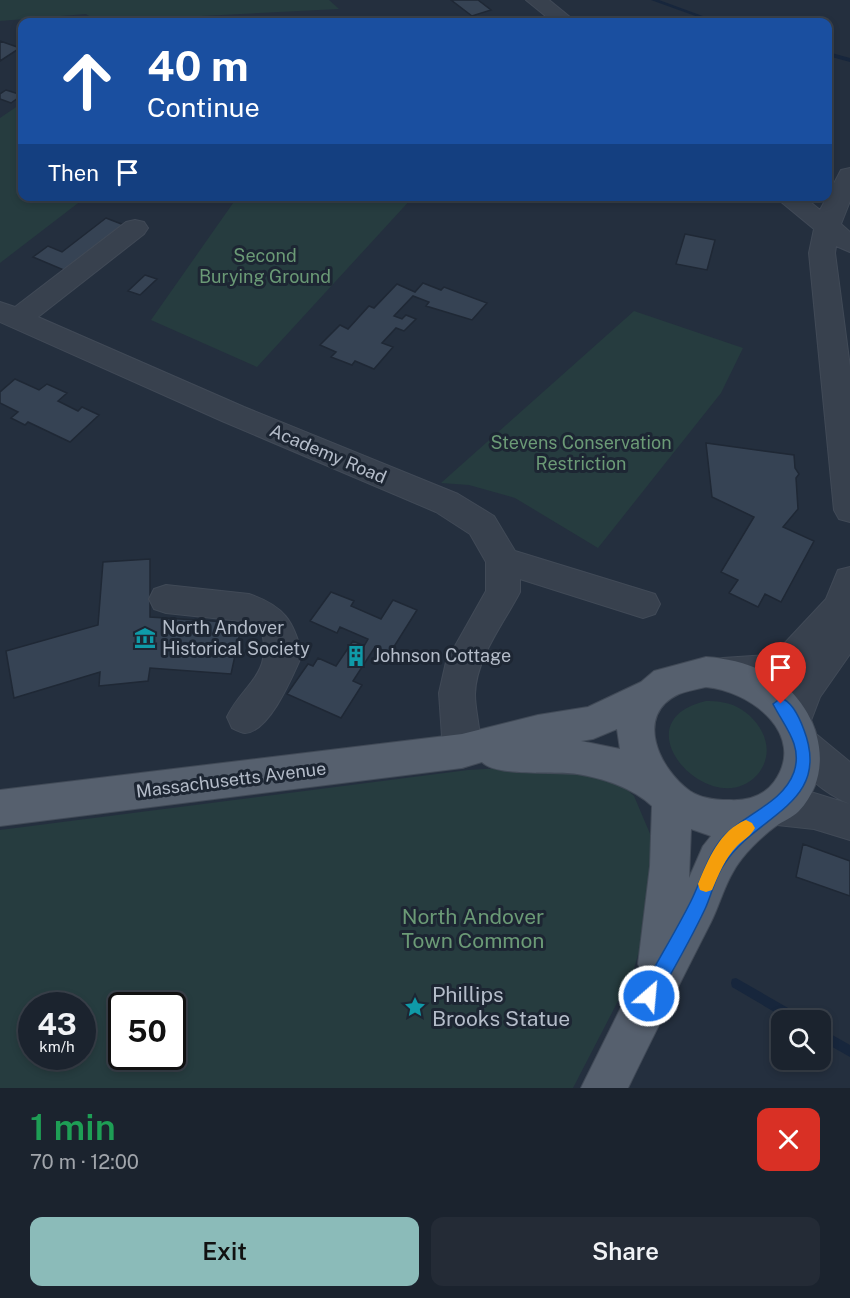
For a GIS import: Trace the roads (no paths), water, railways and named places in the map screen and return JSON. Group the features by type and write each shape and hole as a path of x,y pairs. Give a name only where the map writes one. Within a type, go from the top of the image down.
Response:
{"main road":[{"path":"604,1088 658,978 698,905 717,860 731,841 769,811 794,790 803,769 798,734 781,704 764,690 723,673 698,672 674,677 649,694 637,719 635,748 642,767 664,793 693,812 716,819 740,820 769,811"},
{"name":"Massachusetts Avenue","path":"0,808 462,751 538,731 593,723 649,694"},
{"name":"Massachusetts Avenue","path":"462,751 576,757 619,766 664,793"},
{"path":"658,978 670,866 664,793"}],"street":[{"path":"536,0 561,18"},
{"path":"839,236 829,218 850,175"},
{"path":"793,201 839,236"},
{"path":"10,314 135,228"},
{"path":"839,236 822,254 850,510"},
{"name":"Academy Road","path":"10,314 212,404 447,503 482,525 503,561"},
{"path":"462,751 457,693 464,662 503,592 503,561 643,604"},
{"path":"723,673 757,672 777,667 803,648 846,593"},
{"path":"846,593 836,647 805,690 798,734 850,786"},
{"path":"166,599 249,608 279,630 284,656 269,688 245,717"},
{"path":"769,811 814,811 850,822"}],"waterway":[{"path":"654,0 705,18"},
{"path":"832,55 850,60"},
{"path":"736,983 781,1010"},
{"path":"831,1040 850,1051"}],"place":[{"name":"North Andover Historical Society","path":"145,638"},
{"name":"Johnson Cottage","path":"356,656"},
{"name":"Phillips Brooks Statue","path":"415,1007"}],"park label":[{"name":"Second Burying Ground","path":"265,266"},
{"name":"Stevens Conservation Restriction","path":"581,453"},
{"name":"North Andover Town Common","path":"473,929"}]}
